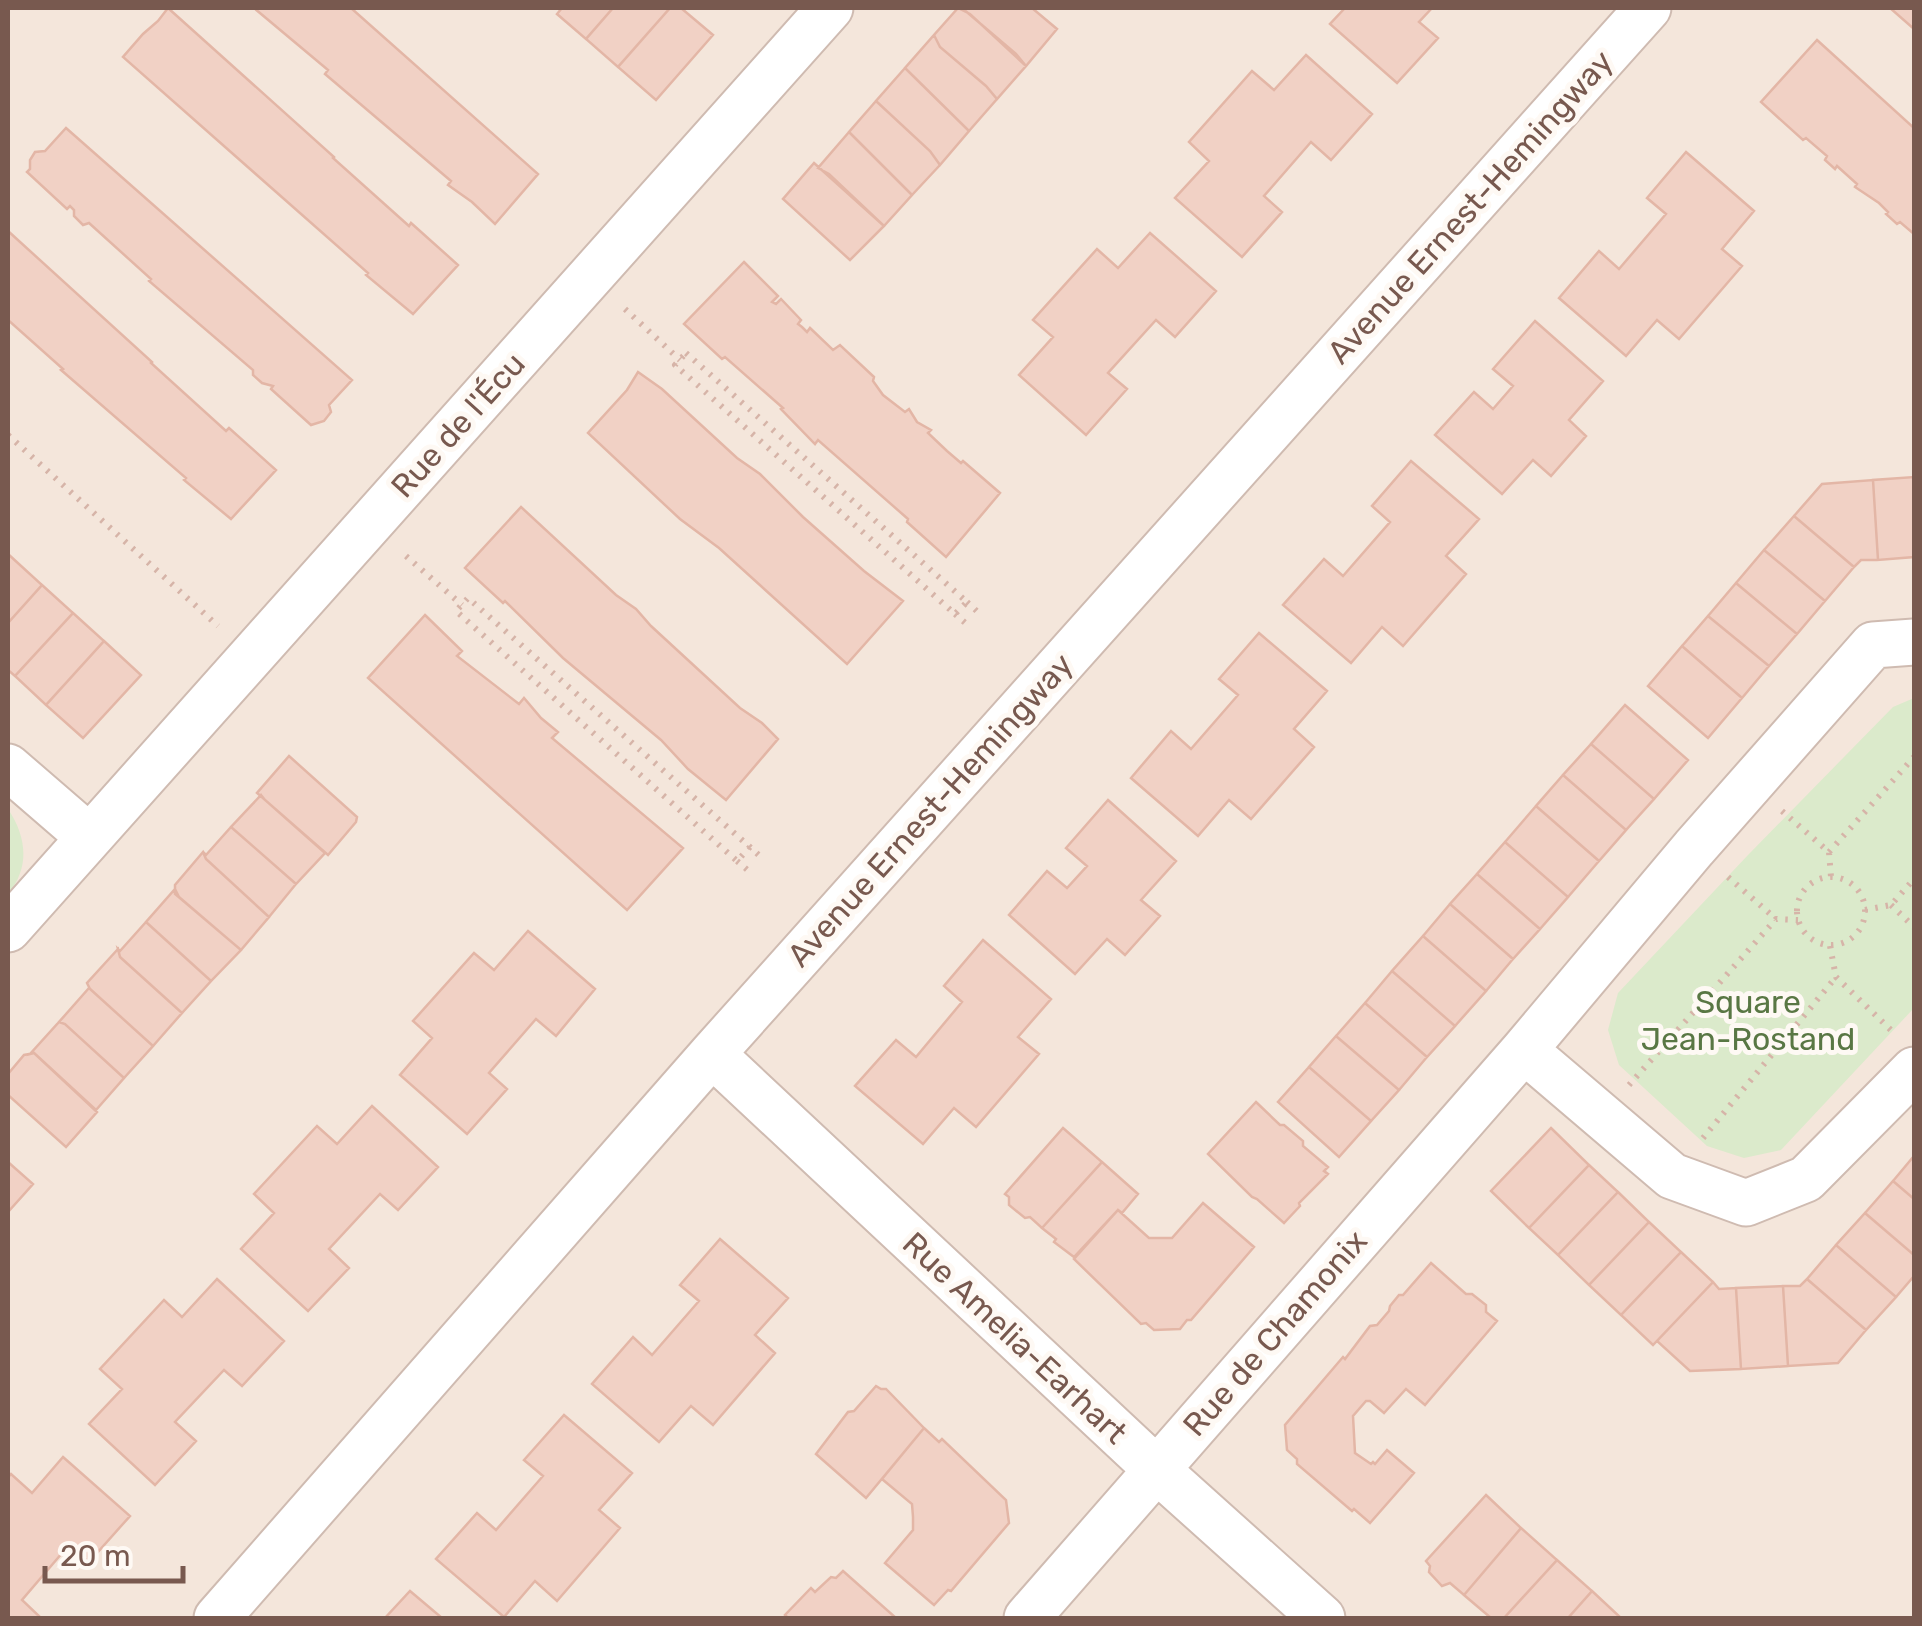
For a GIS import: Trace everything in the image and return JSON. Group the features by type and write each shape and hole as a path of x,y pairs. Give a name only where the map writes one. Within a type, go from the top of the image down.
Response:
{"street":[{"name":"Avenue Ernest-Hemingway","path":"217,1618 712,1054 1648,8"},
{"name":"Rue de l'Écu","path":"8,929 825,9"},
{"name":"Rue de Chamonix","path":"1027,1618 1873,645 1914,642"},
{"path":"8,767 89,837"},
{"path":"1524,1050 1672,1176 1746,1203 1806,1179 1908,1055"},
{"name":"Rue Amelia-Earhart","path":"712,1054 1156,1469 1322,1618"}],"path":[{"path":"625,309 680,360"},
{"path":"970,627 675,365 686,353 981,615"},
{"path":"8,436 251,656"},
{"path":"406,556 462,605"},
{"path":"751,873 456,611 468,598 763,859"},
{"path":"955,614 967,602"},
{"path":"1830,878 1829,852 1914,757"},
{"path":"1751,784 1829,852"},
{"path":"738,861 750,847"},
{"path":"1694,848 1776,919 1798,920"},
{"path":"1830,878 1847,881 1856,888 1865,910 1858,931 1841,944 1830,946 1810,938 1798,920 1797,909 1805,889 1830,878"},
{"path":"1865,910 1891,905 1914,879"},
{"path":"1891,905 1914,927"},
{"path":"1602,1116 1776,919"},
{"path":"1830,946 1836,977 1908,1055"},
{"path":"1672,1176 1836,977"}],"shaded area":[{"path":"8,8 1914,8 1914,1618 8,1618"}],"green space":[{"name":"Square Jean-Rostand","path":"1914,698 1914,1008 1781,1150 1744,1158 1707,1146 1619,1065 1608,1030 1618,993 1893,707"},
{"path":"8,809 19,830 23,863 8,894"}],"building":[{"path":"168,8 409,226 411,223 458,265 413,314 123,57"},
{"path":"254,8 351,8 538,174 495,224 448,185 451,181 325,74 328,70"},
{"path":"562,8 613,8 586,39 557,14"},
{"path":"613,8 670,8 618,67 586,39"},
{"path":"670,8 681,8 713,35 656,100 618,67"},
{"path":"958,8 970,14 1026,66 997,99 940,47 934,35"},
{"path":"962,8 1032,8 1057,29 1026,66"},
{"path":"1345,8 1432,8 1419,22 1438,38 1397,83 1330,24"},
{"path":"1890,8 1914,8 1914,29"},
{"path":"934,35 940,47 997,99 969,131 905,68"},
{"path":"1817,40 1914,128 1914,234 1900,222 1897,224 1879,203 1825,160 1827,156 1761,102"},
{"path":"1306,55 1372,114 1331,160 1311,142 1264,196 1282,212 1242,257 1175,198 1209,161 1189,142 1252,71 1274,90"},
{"path":"905,68 969,131 940,165 876,101"},
{"path":"876,101 940,165 912,195 849,132"},
{"path":"66,128 352,380 329,405 331,412 324,421 311,425 271,389 273,386 262,383 253,370 27,172 35,152 45,151"},
{"path":"849,132 912,195 884,226 818,168"},
{"path":"1686,152 1754,211 1722,249 1742,266 1679,339 1657,320 1626,356 1559,298 1599,251 1619,269 1666,214 1647,198"},
{"path":"814,163 884,226 850,260 783,199"},
{"path":"8,231 226,431 229,428 276,470 231,519 8,320"},
{"path":"1150,233 1216,291 1175,337 1156,320 1108,373 1127,389 1086,435 1019,375 1053,337 1033,320 1097,249 1118,268"},
{"path":"744,262 778,296 772,302 776,304 781,299 801,320 798,324 807,332 810,328 833,350 840,345 874,377 883,395 905,412 909,409 947,451 1000,493 946,557 908,519 818,440 815,444 783,408 684,324"},
{"path":"1535,321 1603,381 1569,420 1586,436 1551,476 1533,460 1502,494 1435,435 1474,392 1493,409 1513,386 1493,369"},
{"path":"638,372 903,601 847,664 588,433"},
{"path":"1411,461 1479,519 1446,556 1466,574 1403,646 1382,627 1351,663 1283,605 1324,559 1343,576 1390,522 1372,506"},
{"path":"1914,477 1914,557 1878,560 1873,480"},
{"path":"1873,480 1878,560 1861,560 1854,567 1794,516 1822,484"},
{"path":"521,507 778,739 726,800 465,568"},
{"path":"1794,516 1854,567 1825,601 1764,550"},
{"path":"1764,550 1825,601 1797,634 1736,583"},
{"path":"8,554 42,585 8,623"},
{"path":"1736,583 1797,634 1769,666 1708,616"},
{"path":"42,585 73,613 15,676 8,670 8,623"},
{"path":"73,613 104,641 46,705 15,676"},
{"path":"425,615 462,651 457,656 519,704 524,698 558,732 552,738 683,848 627,910 368,678"},
{"path":"1708,616 1769,666 1742,698 1682,646"},
{"path":"1259,633 1327,691 1294,729 1314,747 1251,819 1229,800 1198,836 1131,778 1171,731 1191,749 1238,695 1219,679"},
{"path":"104,641 141,675 83,738 46,705"},
{"path":"1682,646 1742,698 1708,738 1648,686"},
{"path":"1625,705 1688,760 1654,799 1591,744"},
{"path":"1591,744 1654,799 1626,830 1563,775"},
{"path":"289,756 357,817 328,855 257,793"},
{"path":"1563,775 1626,830 1599,861 1536,806"},
{"path":"261,795 325,853 296,884 231,827"},
{"path":"1108,800 1176,861 1141,900 1160,916 1125,955 1107,939 1075,974 1009,915 1047,871 1067,888 1087,866 1066,848"},
{"path":"1536,806 1599,861 1568,897 1505,842"},
{"path":"231,827 296,884 269,917 206,859 203,852 206,855"},
{"path":"1505,842 1568,897 1540,929 1477,874"},
{"path":"203,852 269,917 241,950 175,894 175,885"},
{"path":"1477,874 1540,929 1513,959 1450,904"},
{"path":"175,889 179,897 241,950 211,981 146,922"},
{"path":"1450,904 1513,959 1486,991 1423,936"},
{"path":"146,922 211,981 182,1013 120,957 118,949"},
{"path":"528,931 595,989 556,1036 536,1019 489,1073 507,1089 467,1134 400,1075 432,1038 413,1021 474,953 494,970"},
{"path":"1423,936 1486,991 1455,1026 1392,971"},
{"path":"983,940 1051,999 1018,1037 1039,1054 976,1127 954,1108 923,1144 855,1086 896,1040 916,1057 962,1002 944,986"},
{"path":"118,949 120,957 182,1013 153,1046 87,983"},
{"path":"1392,971 1455,1026 1427,1057 1365,1003"},
{"path":"89,988 153,1046 124,1078 59,1022"},
{"path":"1365,1003 1427,1057 1399,1090 1336,1036"},
{"path":"59,1022 124,1078 96,1110 34,1053 30,1054"},
{"path":"1336,1036 1399,1090 1371,1121 1309,1067"},
{"path":"34,1053 97,1112 66,1147 8,1095 8,1074 24,1055"},
{"path":"1309,1067 1371,1121 1339,1157 1278,1102"},
{"path":"1256,1102 1328,1167 1324,1171 1328,1174 1284,1223 1208,1154"},
{"path":"372,1106 438,1167 398,1210 380,1194 329,1249 349,1268 308,1311 241,1249 274,1213 254,1194 317,1126 337,1144"},
{"path":"1063,1128 1102,1162 1042,1228 1009,1205 1005,1194"},
{"path":"1551,1128 1589,1165 1529,1228 1491,1191"},
{"path":"1914,1156 1914,1199 1893,1181"},
{"path":"8,1162 33,1184 8,1212"},
{"path":"1102,1162 1138,1194 1074,1257 1042,1228"},
{"path":"1589,1165 1618,1192 1558,1255 1529,1228"},
{"path":"1893,1181 1914,1199 1914,1255 1865,1213"},
{"path":"1618,1192 1649,1222 1589,1285 1558,1255"},
{"path":"1203,1203 1254,1247 1180,1329 1154,1330 1146,1323 1141,1324 1074,1259 1118,1210 1149,1238 1172,1238"},
{"path":"1865,1213 1914,1255 1914,1276 1896,1297 1836,1245"},
{"path":"1649,1222 1681,1252 1621,1315 1589,1285"},
{"path":"720,1239 788,1298 755,1335 775,1353 713,1425 691,1406 659,1442 592,1384 633,1337 652,1355 699,1301 680,1285"},
{"path":"1836,1245 1896,1297 1866,1330 1807,1279"},
{"path":"1681,1252 1713,1282 1653,1345 1621,1315"},
{"path":"1431,1263 1466,1294 1486,1305 1486,1312 1497,1321 1425,1405 1406,1389 1384,1413 1366,1401 1353,1416 1355,1453 1375,1464 1387,1450 1414,1473 1370,1523 1297,1464 1287,1450 1285,1425 1370,1326 1377,1325 1399,1295"},
{"path":"217,1279 284,1341 242,1386 224,1370 175,1422 196,1441 155,1485 89,1424 122,1389 100,1369 164,1300 182,1317"},
{"path":"1807,1279 1866,1330 1838,1363 1788,1366 1783,1286 1800,1286"},
{"path":"1713,1282 1719,1289 1736,1288 1741,1369 1690,1371 1657,1341"},
{"path":"1783,1286 1788,1366 1741,1369 1736,1288"},
{"path":"876,1386 886,1389 924,1428 866,1498 816,1454 848,1412 854,1411"},
{"path":"564,1415 632,1473 599,1510 620,1528 557,1601 535,1581 504,1617 436,1559 477,1513 496,1530 543,1476 524,1460"},
{"path":"924,1428 939,1442 942,1439 1006,1500 1009,1523 951,1591 934,1605 885,1563 913,1530 913,1517 912,1504 882,1479"},
{"path":"63,1457 130,1516 89,1562 69,1545 22,1600 39,1618 8,1618 8,1477 11,1474 32,1493"},
{"path":"1486,1495 1521,1528 1464,1595 1450,1583 1442,1586 1429,1572 1426,1561"},
{"path":"1521,1528 1557,1560 1504,1618 1491,1618 1464,1595"},
{"path":"1557,1560 1592,1591 1568,1618 1504,1618"},
{"path":"843,1571 896,1618 785,1615 811,1588 815,1592"},
{"path":"410,1591 442,1618 385,1618"},
{"path":"1592,1591 1621,1618 1568,1618"}]}
